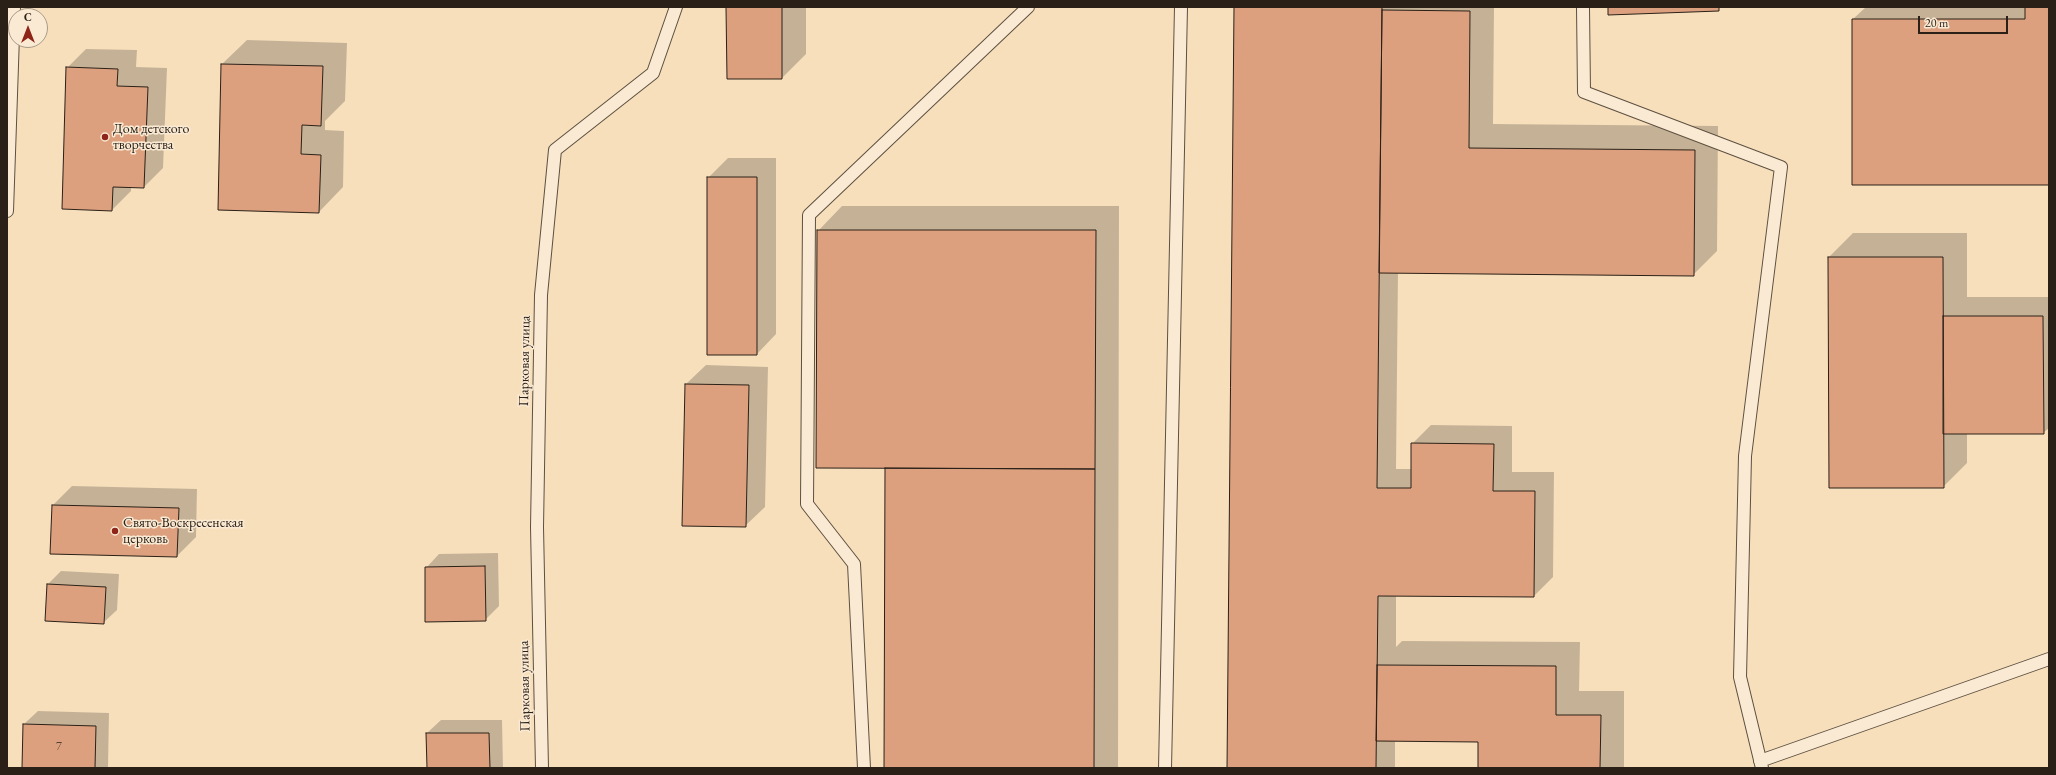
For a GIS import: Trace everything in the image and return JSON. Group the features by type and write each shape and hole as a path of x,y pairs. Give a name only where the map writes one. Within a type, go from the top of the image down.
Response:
{"lane":[{"path":"7,211 14,7"},
{"name":"Парковая улица","path":"542,768 537,527 541,303 555,150 653,73 676,7"},
{"path":"864,768 854,564 808,504 809,215 1028,7"},
{"path":"1165,768 1181,7"},
{"path":"1583,7 1584,92 1781,167 1745,456 1740,677 1761,764 2049,659"}],"building":[{"path":"726,7 782,7 782,79 727,79"},
{"path":"1234,7 1382,7 1377,488 1411,488 1411,443 1494,444 1493,491 1535,491 1534,597 1378,596 1376,768 1227,768"},
{"path":"1608,7 1719,7 1719,11 1608,15"},
{"path":"2025,7 2049,7 2049,185 1852,185 1852,19 2025,19"},
{"path":"1382,10 1470,11 1469,148 1695,150 1694,276 1379,273"},
{"path":"221,64 323,66 321,126 302,125 301,154 321,155 319,213 218,210"},
{"name":"Дом детского творчества","path":"66,67 118,69 117,86 148,87 144,188 113,187 112,211 62,209"},
{"path":"707,177 757,177 757,355 707,355"},
{"path":"817,230 1096,230 1095,469 816,468"},
{"path":"1828,257 1943,257 1944,488 1829,488"},
{"path":"1943,316 2043,316 2044,434 1943,434"},
{"path":"685,384 749,385 746,527 682,526"},
{"path":"885,468 1095,469 1094,768 884,768"},
{"name":"Свято-Воскресенская церковь","path":"52,505 179,508 177,557 50,554"},
{"path":"485,566 486,621 425,622 425,567"},
{"path":"47,584 106,587 104,624 45,621"},
{"path":"1377,665 1556,666 1556,715 1601,715 1600,768 1478,768 1478,742 1376,741"},
{"path":"23,724 96,726 95,768 22,768"},
{"path":"426,733 489,733 490,768 427,768"}],"place":[{"name":"Дом детского творчества","path":"105,137"},
{"name":"Свято-Воскресенская церковь","path":"115,531"}]}
